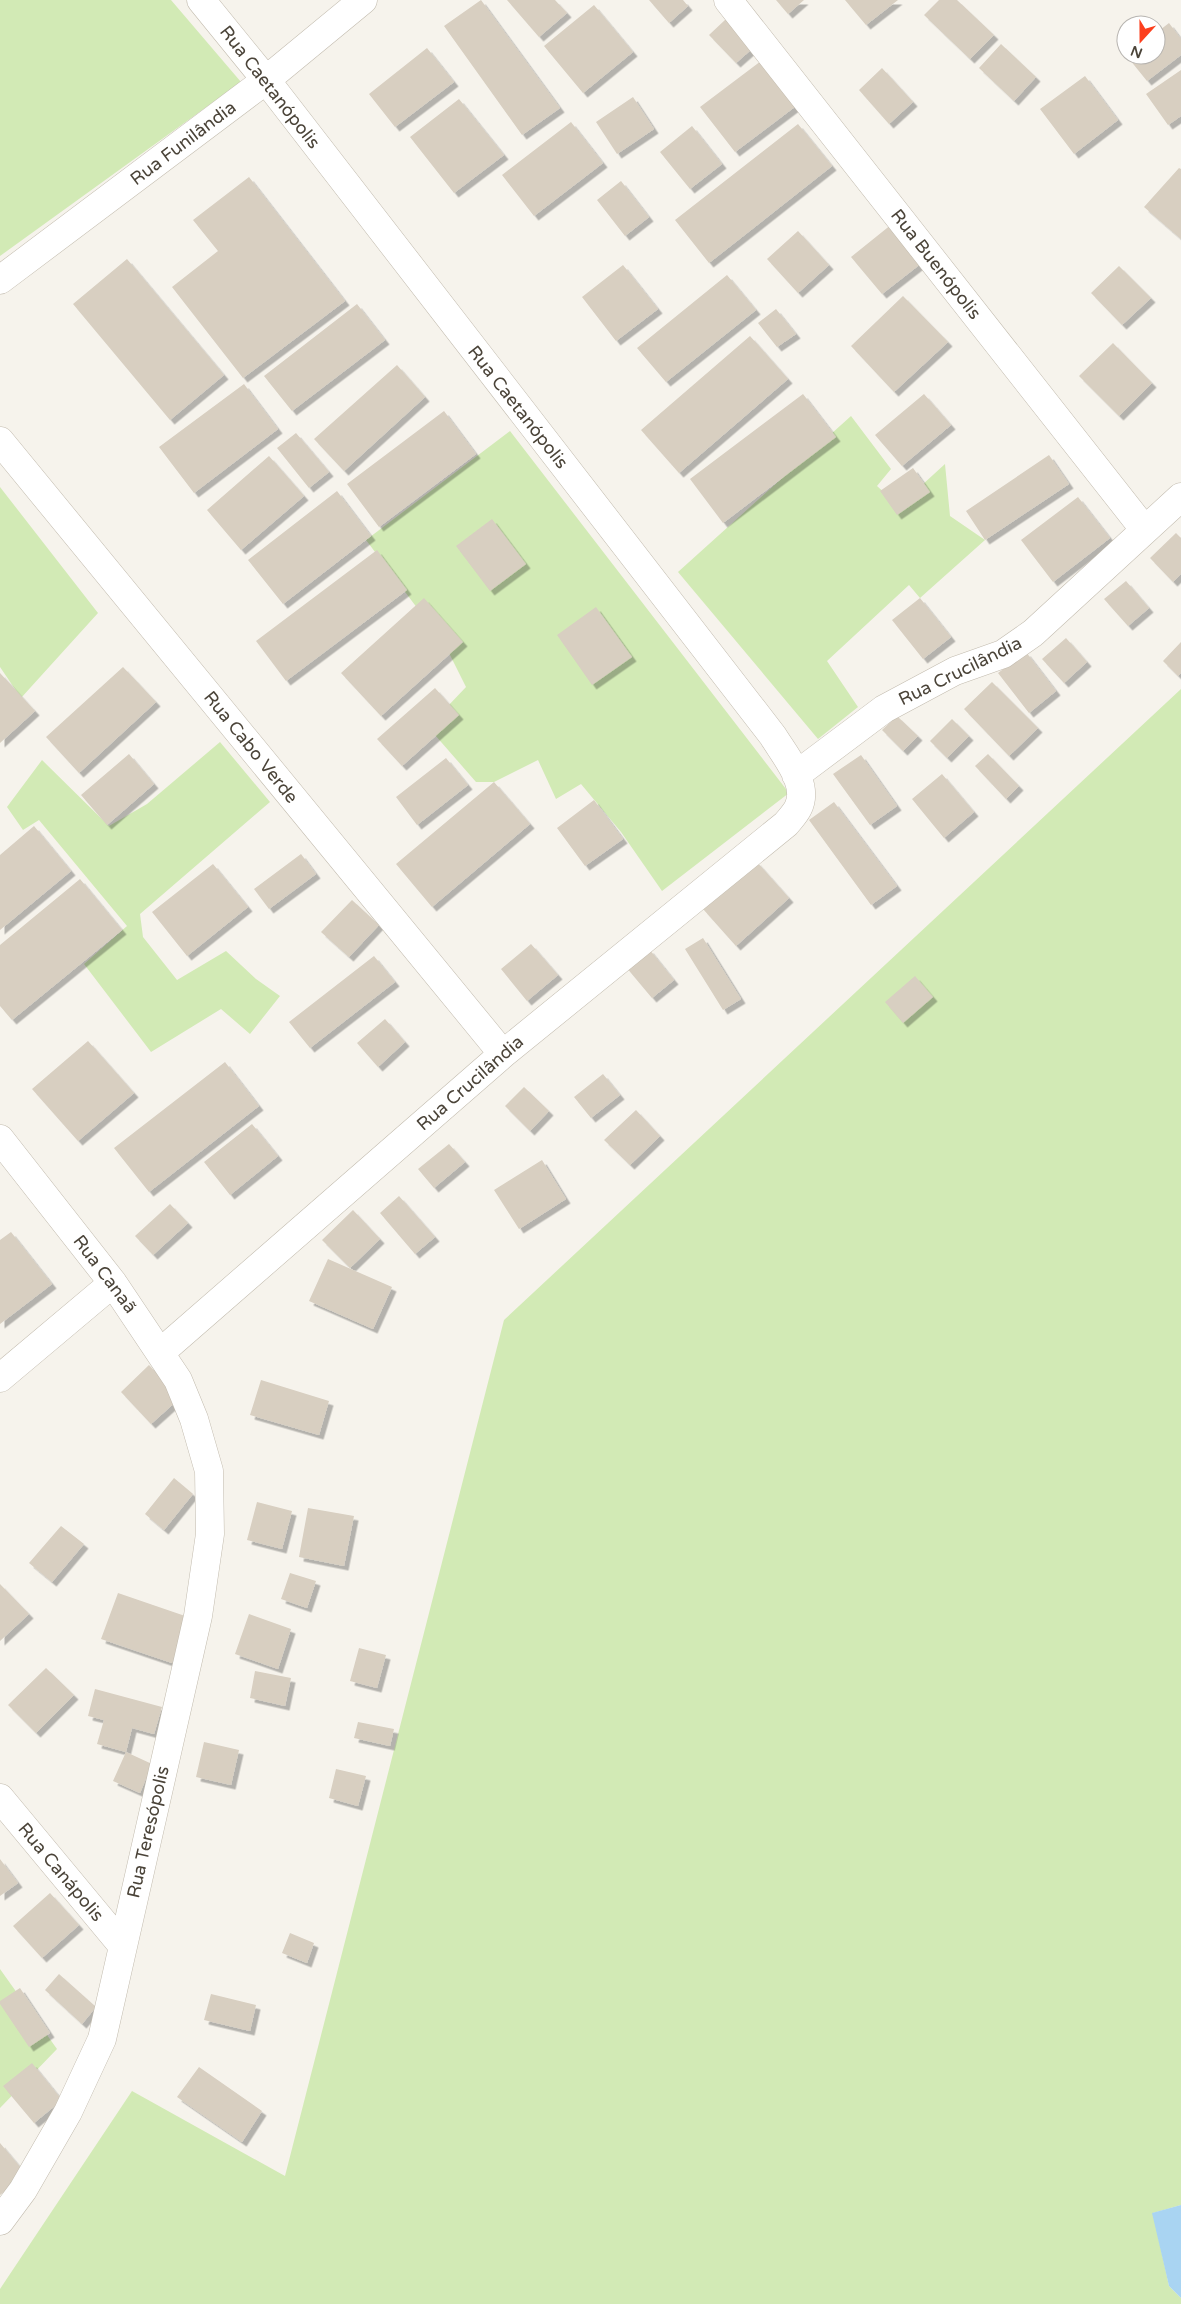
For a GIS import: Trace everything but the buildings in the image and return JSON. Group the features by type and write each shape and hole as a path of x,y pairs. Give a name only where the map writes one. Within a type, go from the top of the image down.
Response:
{"street":[{"name":"Rua Caetanópolis","path":"201,0 266,80 767,728 796,775 802,794 798,808 786,824"},
{"name":"Rua Funilândia","path":"0,280 266,80 363,0"},
{"name":"Rua Buenópolis","path":"728,0 1144,529"},
{"name":"Rua Cabo Verde","path":"0,441 503,1054"},
{"name":"Rua Crucilândia","path":"796,775 884,709 955,671 1003,654 1033,633 1181,497"},
{"name":"Rua Crucilândia","path":"162,1352 503,1054 786,824"},
{"name":"Rua Canaã","path":"0,1139 113,1283 162,1352 178,1380 194,1419"},
{"path":"0,1378 113,1283"},
{"name":"Rua Teresópolis","path":"0,2221 23,2190 68,2112 102,2039 198,1616 210,1534 209,1471 194,1419"},
{"name":"Rua Canápolis","path":"0,1798 122,1945"}],"green space":[{"path":"0,0 171,0 241,82 0,256"},
{"path":"851,416 891,469 877,486 899,506 945,464 950,516 985,540 920,598 909,585 827,661 858,707 818,739 678,572"},
{"path":"510,431 789,793 662,891 621,832 581,784 556,799 538,760 494,782 476,782 428,727 466,687 445,645 366,540"},
{"path":"0,487 98,613 21,698 0,667"},
{"path":"1181,689 1181,2205 1153,2213 1169,2286 1181,2298 1181,2304 0,2304 0,2289 132,2091 285,2176 504,1320"},
{"path":"220,742 270,802 140,914 143,937 177,980 226,951 256,979 280,996 250,1034 221,1009 151,1052 84,964 127,926 39,820 23,830 7,807 42,760 109,826 147,804"},
{"path":"0,1969 57,2049 0,2108"}],"water":[{"path":"1181,2205 1181,2298 1169,2286 1152,2213"}]}
